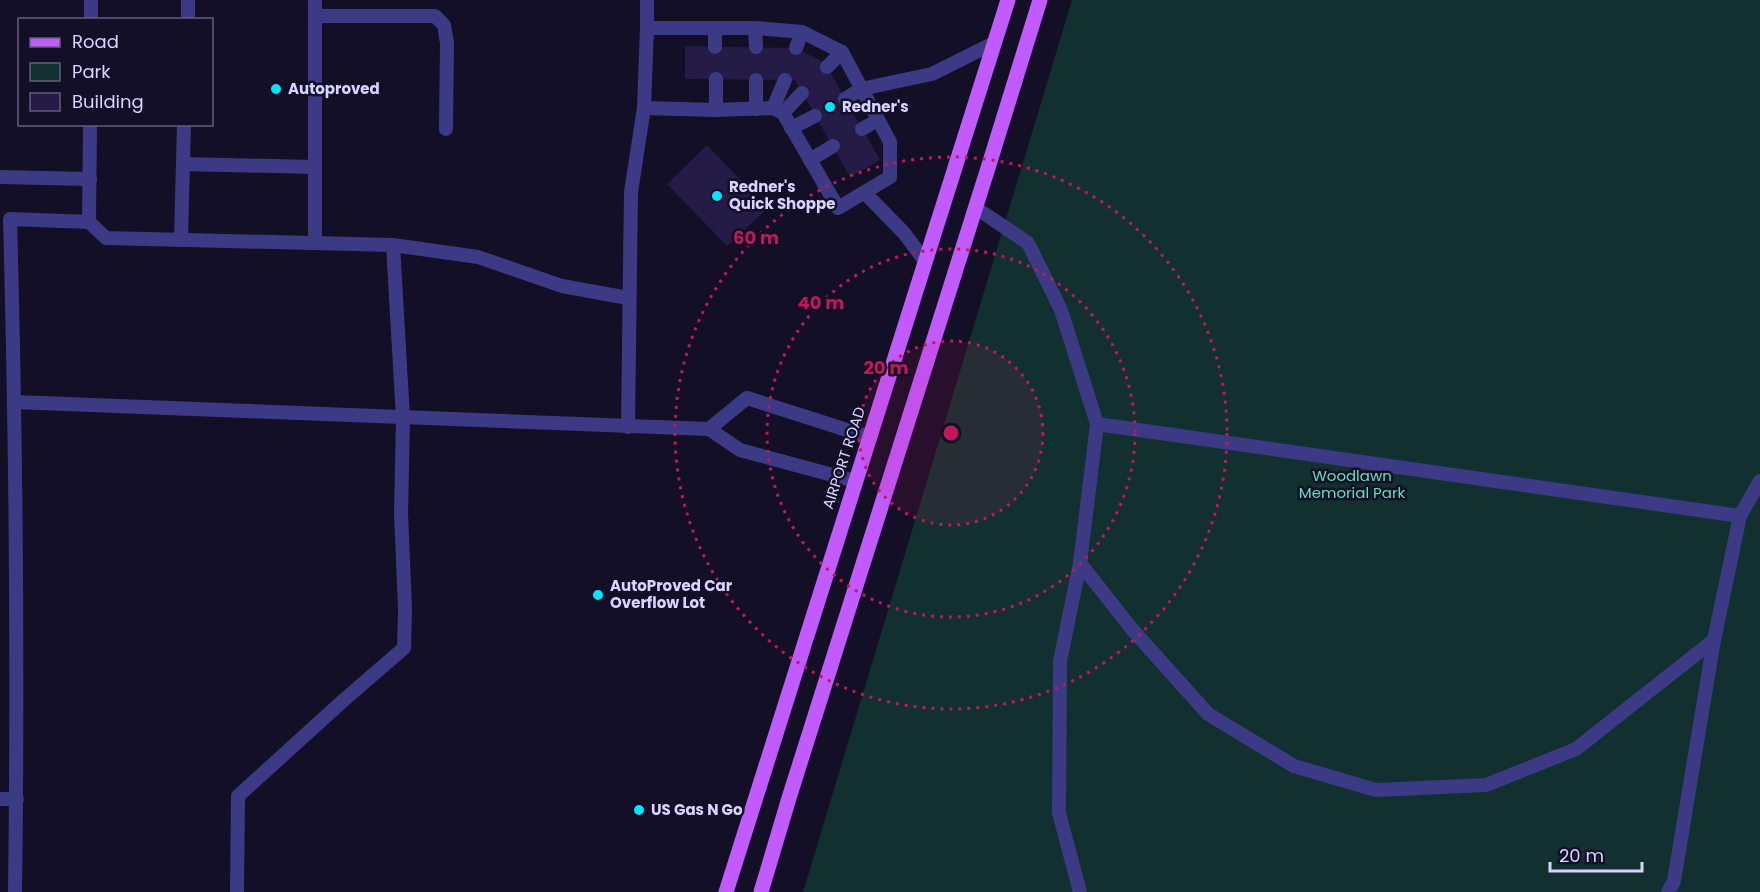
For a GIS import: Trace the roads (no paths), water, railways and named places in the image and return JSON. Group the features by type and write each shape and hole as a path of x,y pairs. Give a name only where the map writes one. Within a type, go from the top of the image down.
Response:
{"main road":[{"name":"AIRPORT ROAD","path":"726,892 1008,0"},
{"path":"761,892 1040,0"}],"lane":[{"path":"91,0 91,18"},
{"path":"188,0 188,18"},
{"path":"315,0 315,243"},
{"path":"628,427 631,192 644,108 646,0"},
{"path":"315,16 435,16 444,25 447,42 446,129"},
{"path":"647,28 755,28 802,32 842,52 890,142 890,177 838,208 778,111 785,80"},
{"path":"715,28 716,47"},
{"path":"755,28 756,47"},
{"path":"796,48 802,32"},
{"path":"845,99 861,89 932,74 994,43"},
{"path":"827,67 842,52"},
{"path":"716,79 716,110"},
{"path":"756,80 756,109"},
{"path":"644,108 778,111 802,93"},
{"path":"791,129 815,116"},
{"path":"862,129 878,120"},
{"path":"89,222 90,126"},
{"path":"181,240 184,126"},
{"path":"810,160 833,146"},
{"path":"183,164 315,167"},
{"path":"0,177 90,178"},
{"path":"865,193 904,233 925,261"},
{"path":"976,208 1028,243 1061,310 1097,424 1080,563 1060,661 1059,813 1080,892"},
{"path":"15,892 17,799 15,402 10,219 89,222 106,238 393,245 478,257 562,286 628,298"},
{"path":"237,892 238,796 404,648 405,609 401,513 403,418 393,245"},
{"path":"709,429 747,399 869,437"},
{"path":"15,402 709,429 740,450 855,481"},
{"path":"1097,424 1740,516"},
{"path":"1668,892 1674,881 1714,640 1740,516 1760,481"},
{"path":"1080,563 1131,628 1208,714 1294,766 1376,790 1486,784 1576,749 1714,640"},
{"path":"0,799 17,799"}],"place":[{"name":"Autoproved","path":"276,89"},
{"name":"Redner's","path":"830,107"},
{"name":"Redner's Quick Shoppe","path":"717,196"},
{"name":"AutoProved Car Overflow Lot","path":"598,595"},
{"name":"US Gas N Go","path":"639,810"}],"park label":[{"name":"Woodlawn Memorial Park","path":"1352,484"}]}
